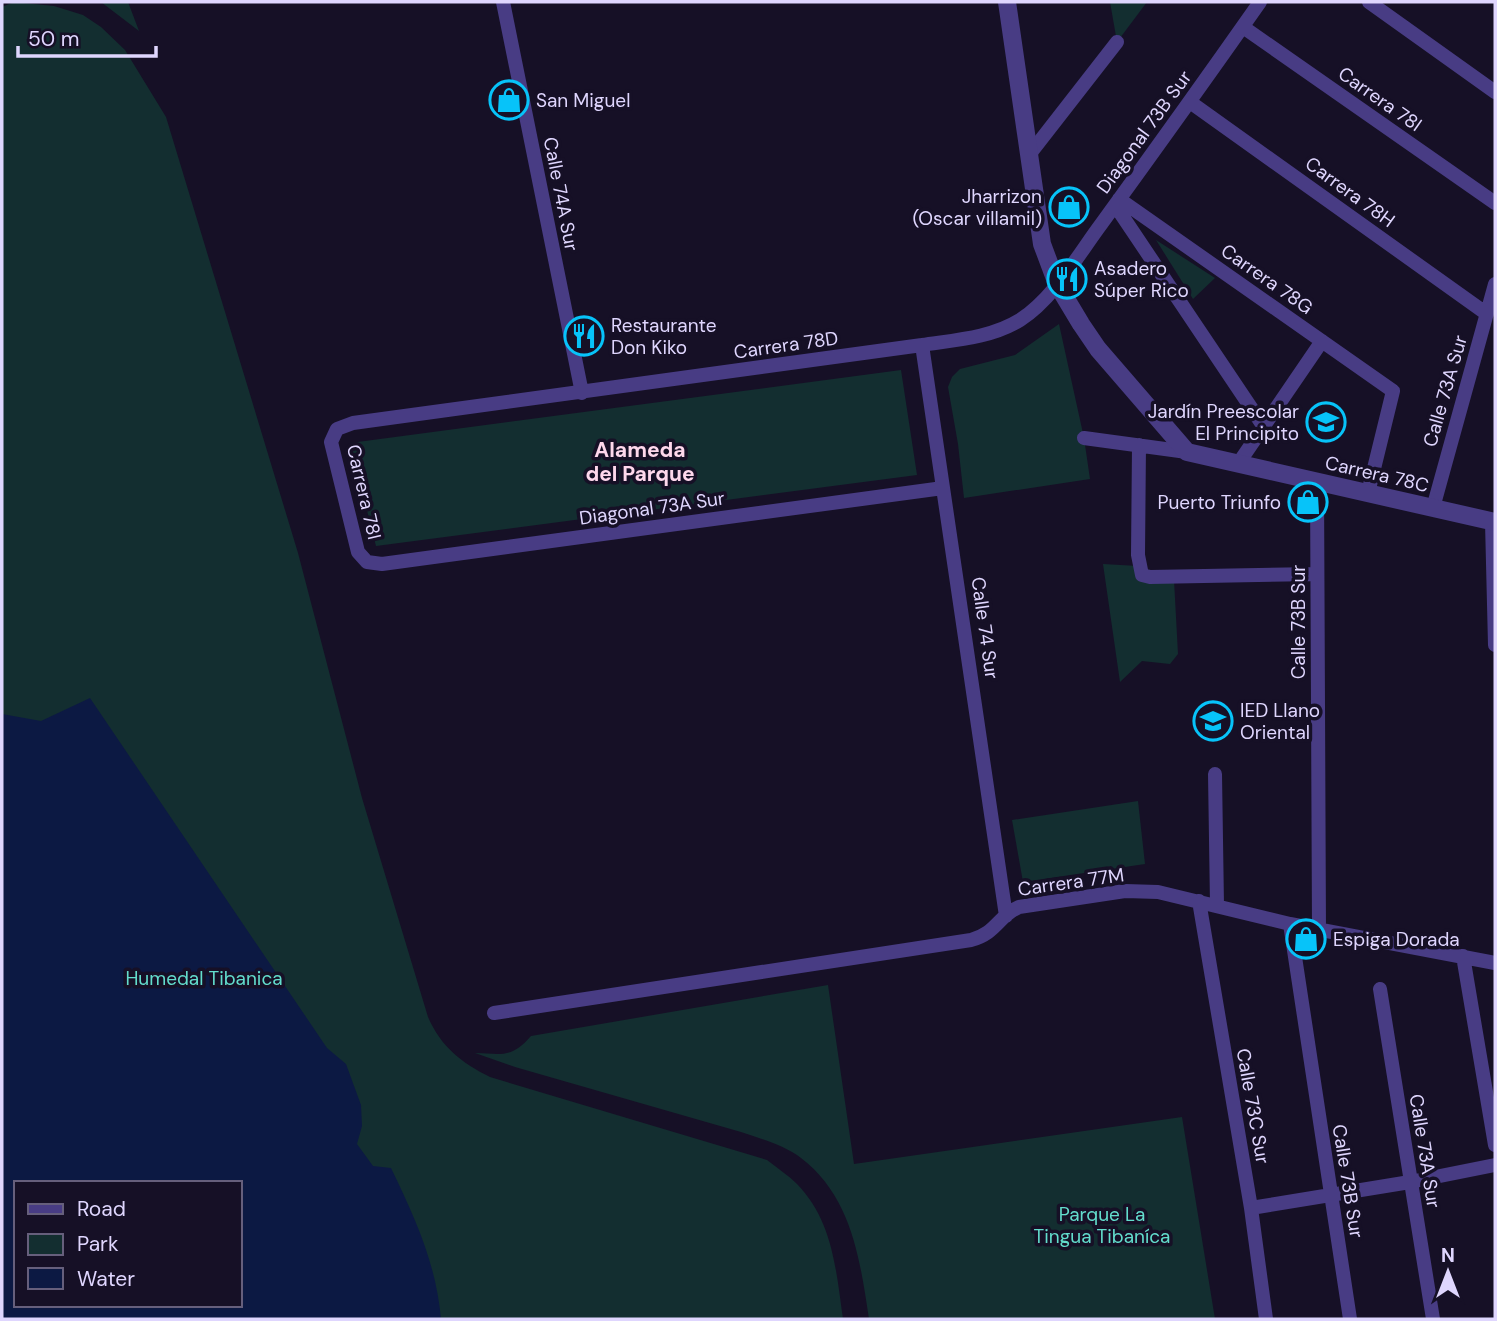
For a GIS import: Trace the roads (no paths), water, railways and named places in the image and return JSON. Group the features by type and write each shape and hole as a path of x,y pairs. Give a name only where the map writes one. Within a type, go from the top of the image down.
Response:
{"street":[{"name":"Calle 74A Sur","path":"503,2 582,393"},
{"path":"1007,2 1042,244 1057,284 1098,349 1187,452"},
{"name":"Diagonal 73B Sur","path":"1057,284 1191,102 1260,2"},
{"path":"1368,2 1495,92"},
{"name":"Carrera 78I","path":"1243,27 1495,204"},
{"path":"1029,155 1117,42"},
{"name":"Carrera 78H","path":"1191,102 1487,314"},
{"path":"1117,202 1264,427"},
{"name":"Carrera 78G","path":"1117,202 1393,391 1368,493"},
{"name":"Carrera 78D","path":"337,429 353,423 979,336 1021,320 1057,284"},
{"name":"Calle 73A Sur","path":"1433,508 1495,284"},
{"path":"1238,464 1322,341"},
{"name":"Calle 74 Sur","path":"922,345 1006,916"},
{"name":"Carrera 78I","path":"337,429 331,442 358,552 367,562"},
{"name":"Carrera 78C","path":"1084,438 1187,452 1494,522"},
{"path":"1139,445 1138,555 1142,575 1317,574"},
{"name":"Calle 73B Sur","path":"1317,482 1318,930"},
{"name":"Diagonal 73A Sur","path":"367,562 382,564 943,488"},
{"path":"1494,522 1495,645"},
{"path":"1215,774 1217,905"},
{"name":"Carrera 77M","path":"494,1013 971,940 986,936 1019,907 1125,891 1157,892 1318,930 1495,963"},
{"name":"Calle 73C Sur","path":"1199,901 1251,1208 1266,1319"},
{"name":"Calle 73B Sur","path":"1290,924 1350,1319"},
{"path":"1463,956 1495,1145"},
{"name":"Calle 73A Sur","path":"1380,989 1433,1319"},
{"path":"1251,1208 1495,1165"}],"water":[{"path":"90,698 327,1048 346,1064 361,1105 362,1126 357,1144 373,1166 391,1168 416,1223 429,1260 441,1319 2,1319 2,714 41,721"}],"place":[{"name":"San Miguel","path":"509,100"},
{"name":"Jharrizon (Oscar villamil)","path":"1069,207"},
{"name":"Asadero Súper Rico","path":"1067,279"},
{"name":"Restaurante Don Kiko","path":"584,336"},
{"name":"Jardín Preescolar El Principito","path":"1326,422"},
{"name":"Puerto Triunfo","path":"1308,502"},
{"name":"IED Llano Oriental","path":"1213,721"},
{"name":"Espiga Dorada","path":"1306,939"}],"district":[{"name":"Alameda del Parque","path":"640,462"}],"park label":[{"name":"Humedal Tibanica","path":"204,978"},
{"name":"Parque La Tingua Tibaníca","path":"1102,1225"}]}
